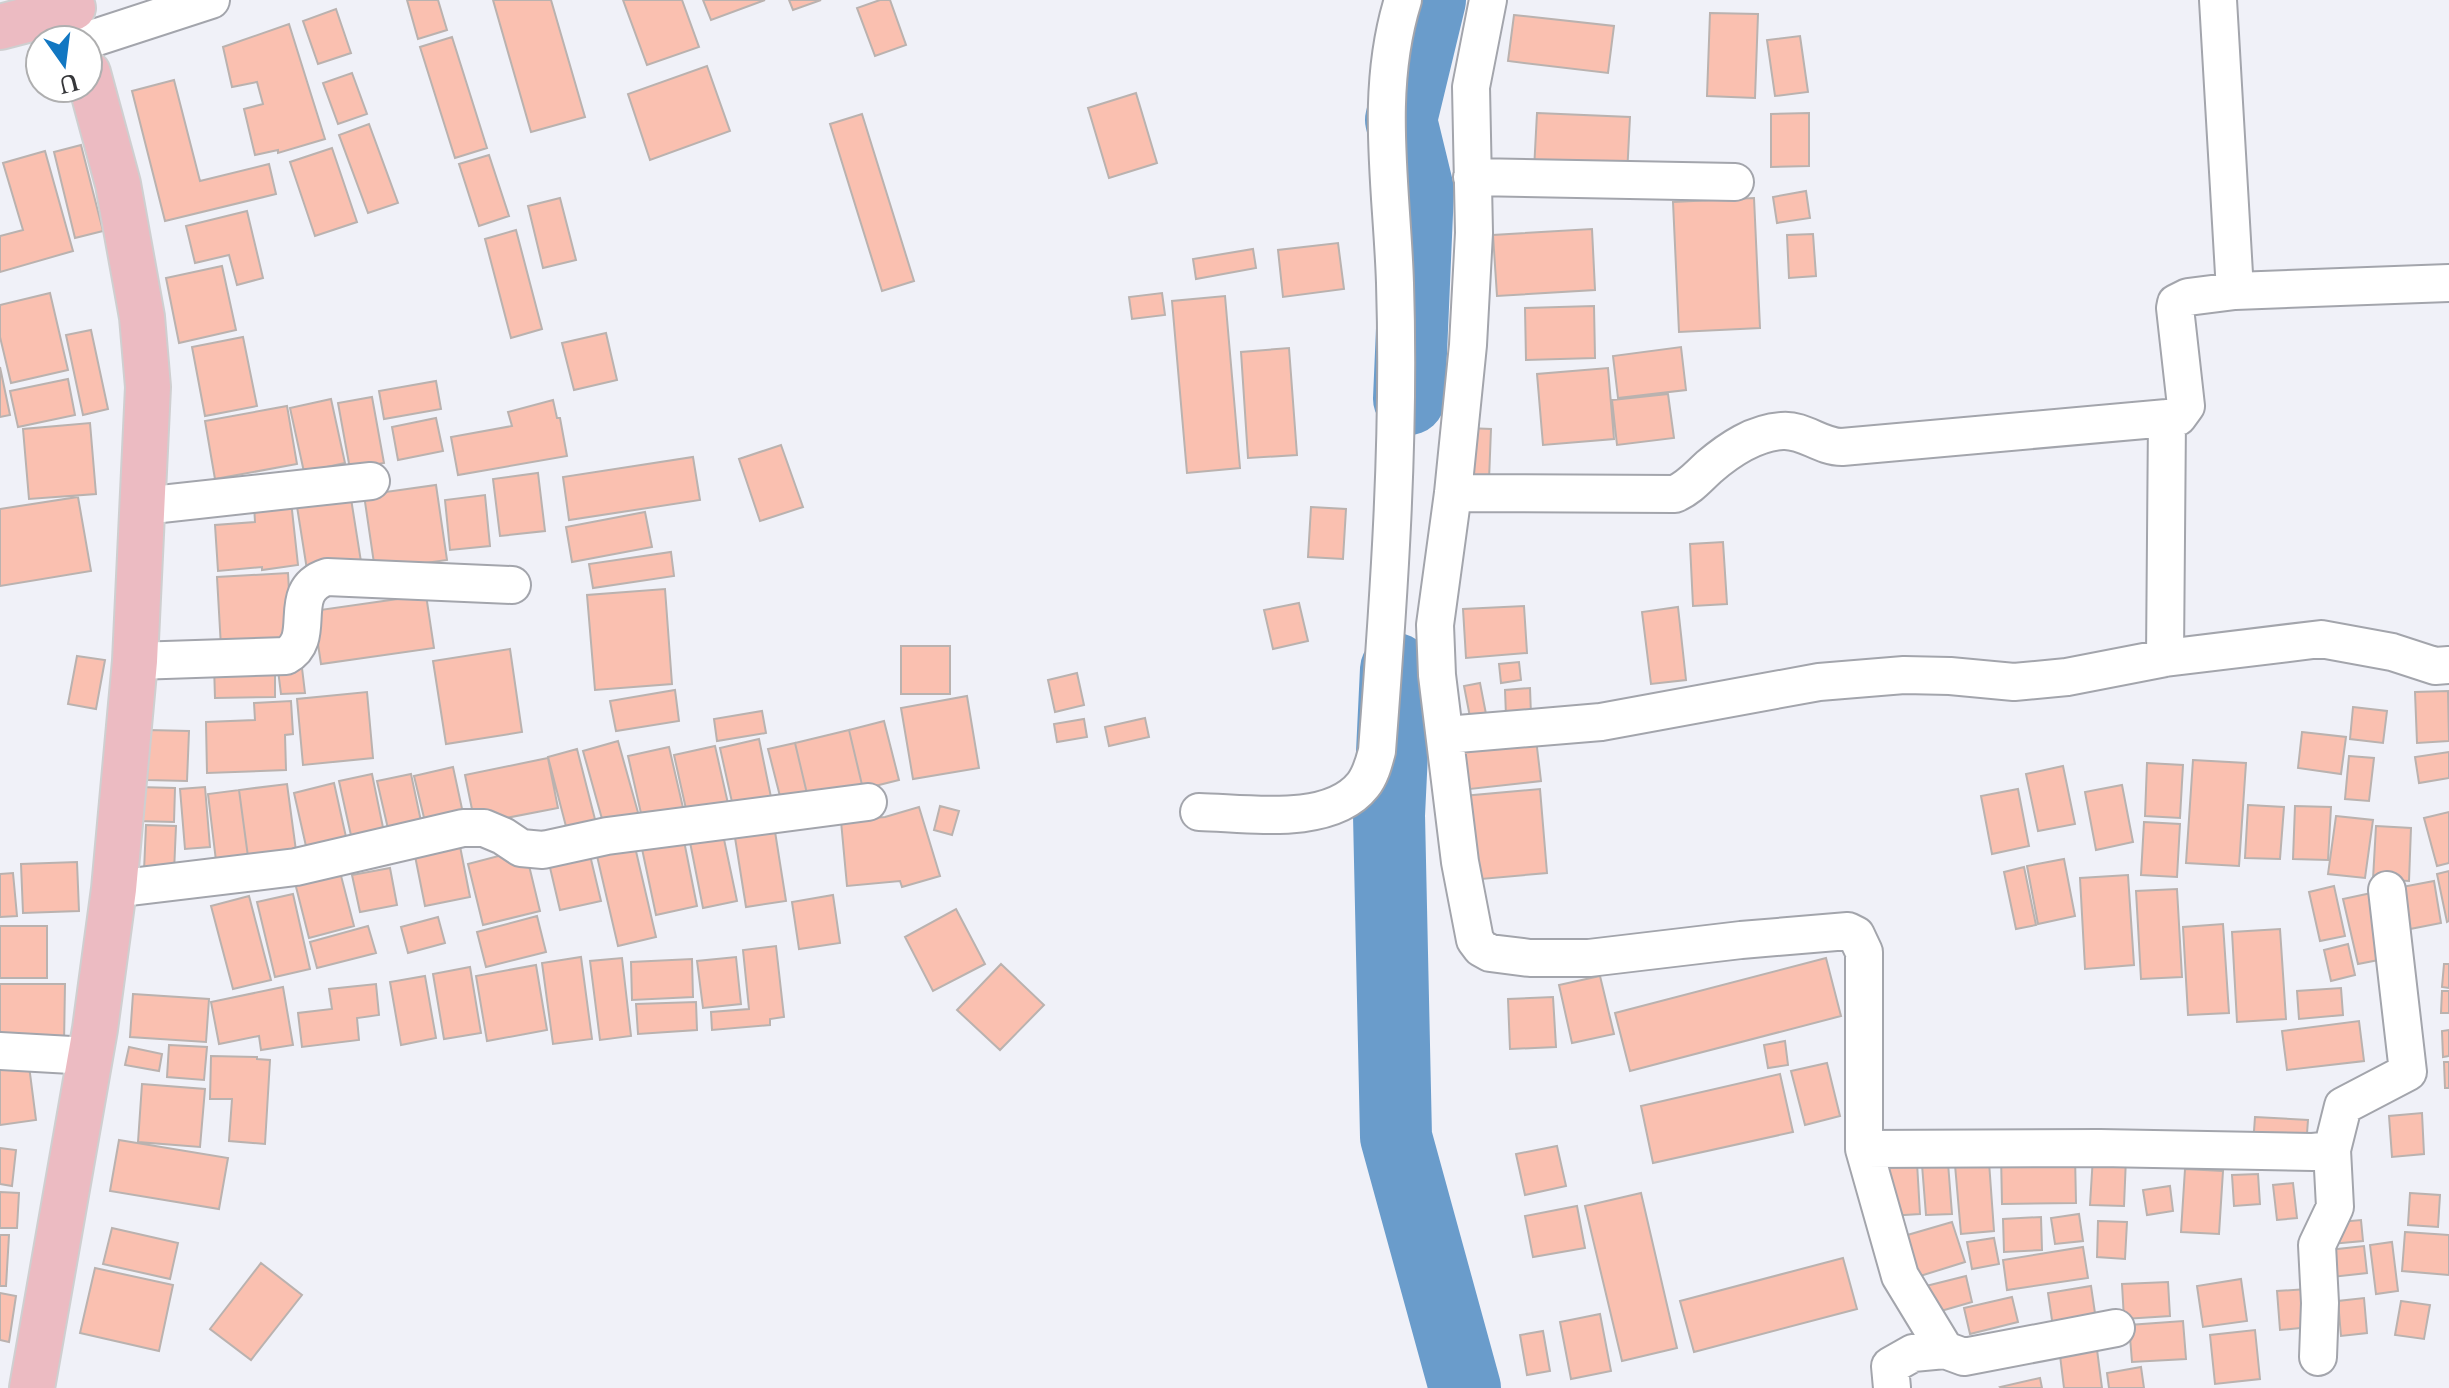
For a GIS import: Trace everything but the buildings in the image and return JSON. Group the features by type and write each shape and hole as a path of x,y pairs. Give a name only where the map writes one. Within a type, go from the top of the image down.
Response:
{"main road":[{"path":"0,27 78,22"},
{"path":"32,1388 89,1056 114,889 135,661 143,506 148,387 142,317 118,184 96,104"}],"street":[{"path":"78,22 211,0"},
{"path":"1199,812 1298,814 1336,807 1365,783 1377,751 1394,484 1395,283 1388,186 1388,74 1396,22 1403,0"},
{"path":"1488,0 1471,87 1474,233 1468,345 1453,493 1435,625 1437,675 1466,900 1475,940 1490,953 1530,958 1589,958 1741,940 1848,931 1856,935 1864,952 1864,1149 1900,1276 1945,1350"},
{"path":"2218,0 2235,291"},
{"path":"1472,177 1735,182"},
{"path":"1453,493 1675,494 1691,487 1708,467 1745,440 1783,431 1800,434 1828,447 1842,447 2178,417 2186,406 2174,315 2176,303 2188,297 2235,291 2449,283"},
{"path":"2165,658 2167,418"},
{"path":"143,506 371,481"},
{"path":"135,661 286,656 300,641 308,588 315,581 327,577 512,585"},
{"path":"1446,735 1601,722 1819,682 1904,675 2014,682 2067,677 2165,658 2321,639 2392,652 2435,666 2449,665"},
{"path":"114,889 296,867 463,828 484,828 532,851 607,836 868,802"},
{"path":"2318,1357 2320,1303 2317,1245 2335,1207 2332,1150 2343,1106 2408,1072 2387,890"},
{"path":"0,1051 89,1056"},
{"path":"1864,1149 2332,1150"},
{"path":"1892,1388 1890,1366 1913,1353 1945,1350 1964,1357 2116,1328"}],"waterway":[{"path":"1409,399 1418,190 1401,120 1430,0"},
{"path":"1396,669 1389,815 1396,1137 1465,1388"}]}
